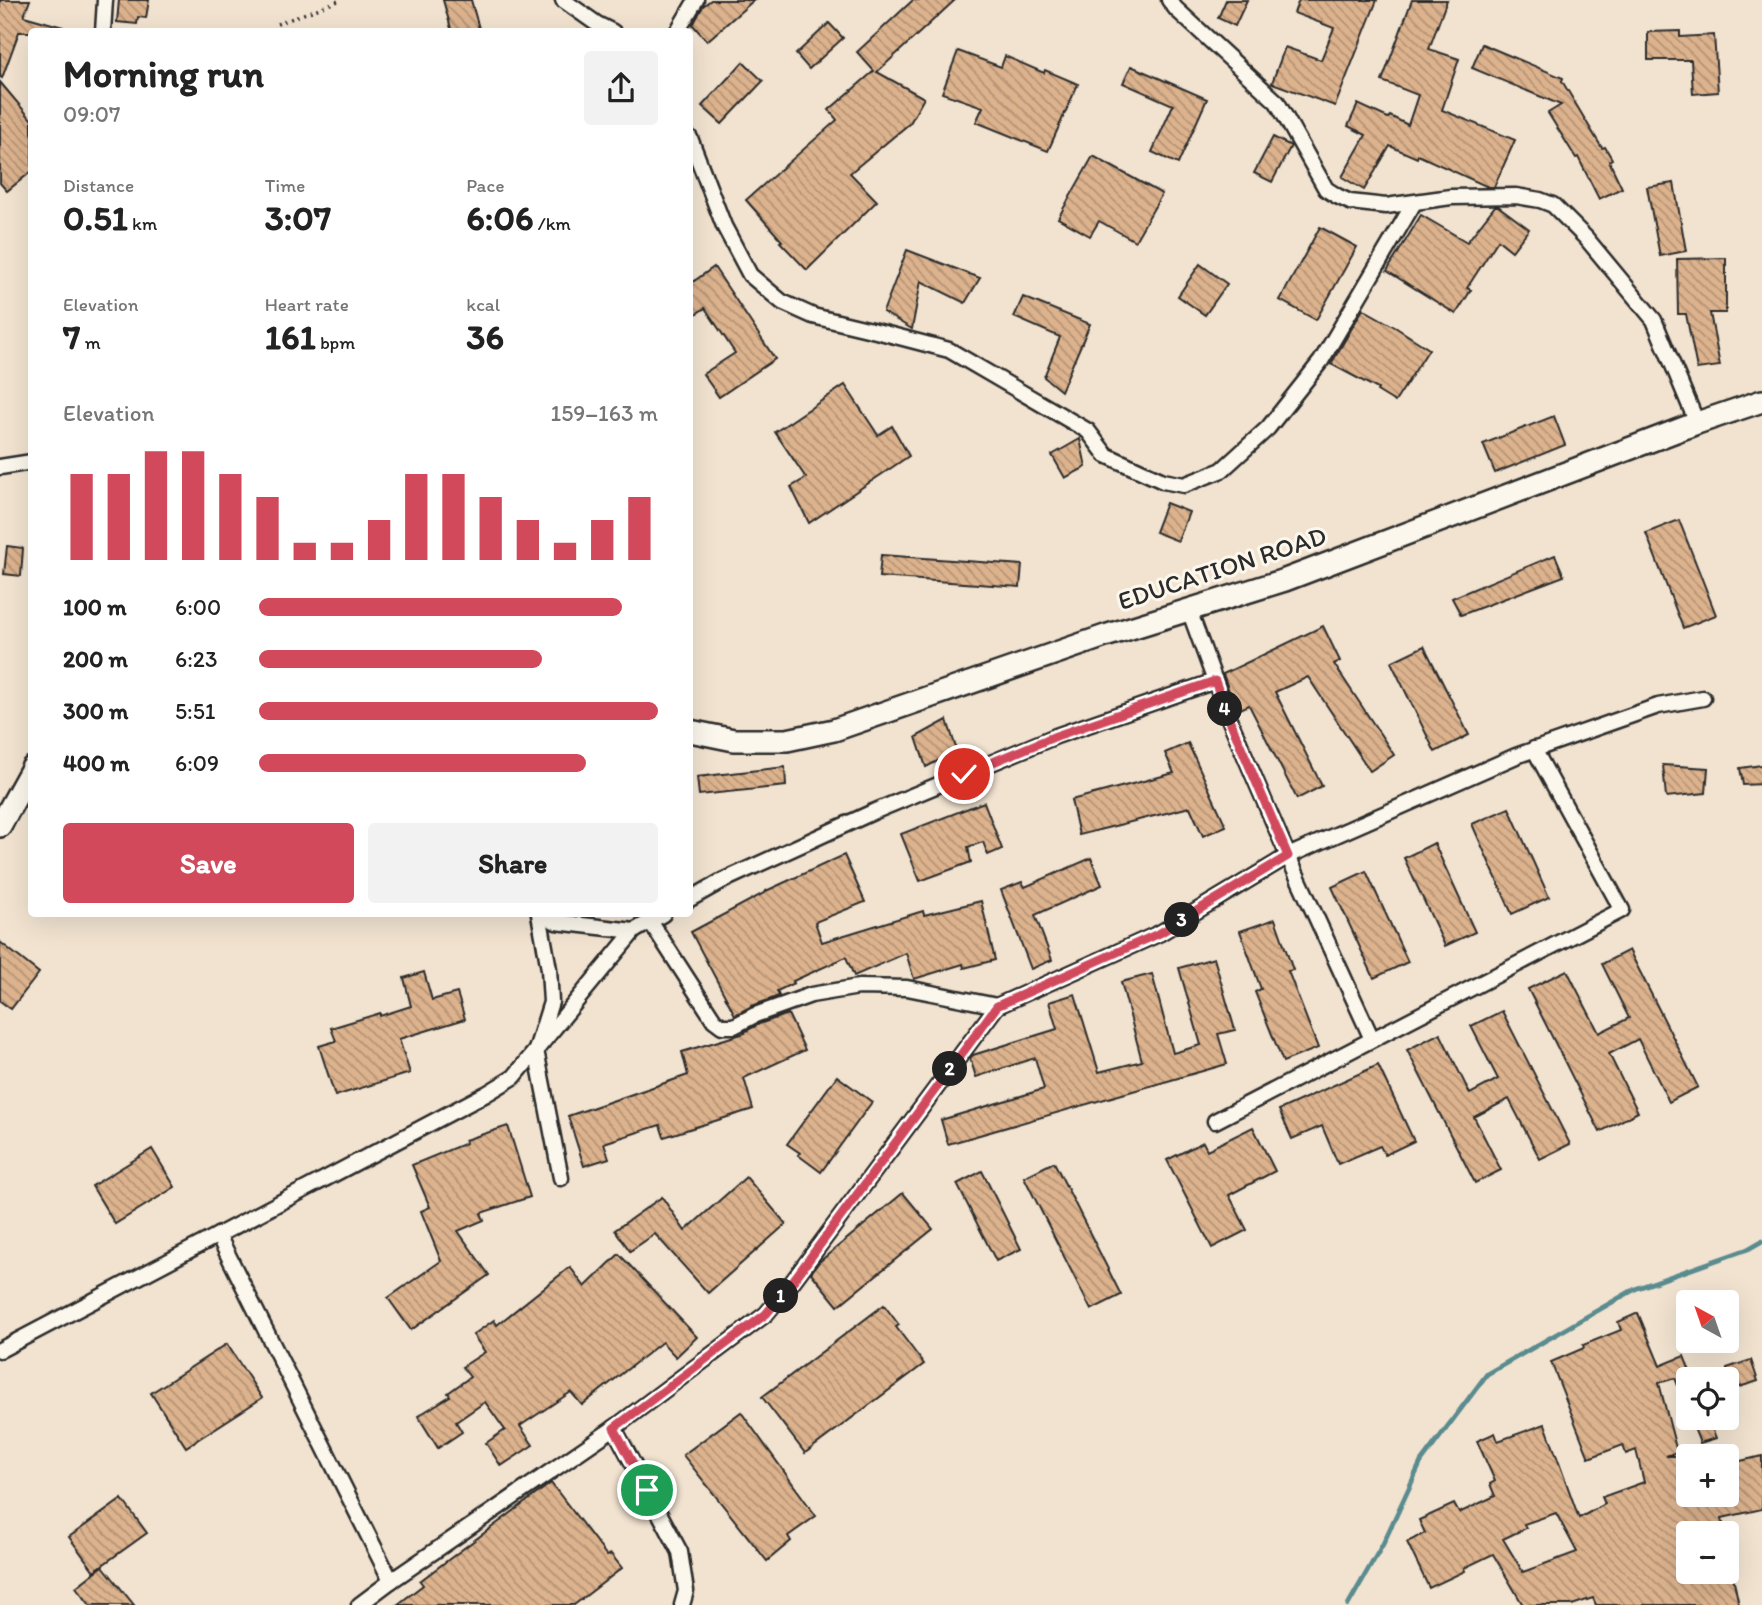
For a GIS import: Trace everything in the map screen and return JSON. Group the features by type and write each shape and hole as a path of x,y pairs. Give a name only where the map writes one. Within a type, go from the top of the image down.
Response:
{"street":[{"path":"103,28 105,0"},
{"path":"562,0 605,28"},
{"path":"679,28 696,0"},
{"path":"1169,0 1276,102 1326,189 1337,196 1350,202 1386,206 1451,197 1517,196 1553,205 1586,238 1654,320 1697,423"},
{"path":"693,146 724,226 750,275 782,302 813,316 949,350 1087,431 1106,455 1163,481 1184,485 1222,470 1268,428 1321,361 1414,202"},
{"name":"EDUCATION ROAD","path":"693,731 734,740 787,740 835,730 1105,636 1285,580 1697,423 1762,401"},
{"path":"0,467 28,463"},
{"path":"1189,610 1227,714 1288,856 1372,1039"},
{"path":"693,897 722,881 873,812 1056,736 1215,681"},
{"path":"359,1605 614,1428 766,1314 997,1006 1160,933 1288,856 1516,756 1658,706 1703,698"},
{"path":"1215,1121 1622,910 1534,750"},
{"path":"0,826 28,775"},
{"path":"541,917 551,1002 536,1050 561,1178"},
{"path":"547,917 556,922 634,931"},
{"path":"0,1350 486,1094 514,1076 634,931 657,917 714,1020 722,1026 734,1026 755,1015 811,995 859,987 907,988 997,1006"},
{"path":"218,1235 391,1581"},
{"path":"614,1428 680,1552 686,1591 682,1605"}],"path":[{"path":"277,24 341,0"}],"building":[{"path":"0,0 30,0 24,16 63,28 28,28 28,32 19,32 2,78"},
{"path":"119,0 149,0 146,18 138,17 137,24 117,22"},
{"path":"443,0 471,0 479,28 451,28"},
{"path":"711,0 754,0 707,41 693,25 703,6"},
{"path":"913,0 955,0 877,72 924,98 910,123 850,173 877,201 807,270 746,200 837,120 829,110 874,71 857,52"},
{"path":"1226,0 1247,0 1235,26 1218,18"},
{"path":"1299,0 1377,0 1335,106 1272,83 1285,47 1321,60 1334,28 1294,13"},
{"path":"1412,0 1447,0 1429,49 1459,59 1442,110 1515,140 1494,187 1488,187 1418,155 1417,158 1390,146 1364,190 1342,177 1366,135 1348,126 1358,104 1408,125 1418,95 1382,81"},
{"path":"829,23 843,38 809,69 796,54"},
{"path":"1680,31 1680,37 1714,35 1718,92 1693,94 1691,60 1648,60 1648,32"},
{"path":"1482,44 1563,78 1562,81 1602,148 1605,147 1612,159 1609,161 1622,188 1599,199 1578,157 1576,158 1548,113 1561,105 1472,68"},
{"path":"958,51 1001,67 1005,56 1078,84 1048,151 976,122 983,107 942,93"},
{"path":"743,62 763,81 722,124 702,106"},
{"path":"1131,66 1207,99 1178,164 1152,152 1173,105 1123,83"},
{"path":"0,82 28,115 28,174 7,191 0,183"},
{"path":"1273,137 1291,146 1272,182 1254,173"},
{"path":"1093,156 1162,194 1135,241 1099,221 1090,236 1058,218"},
{"path":"1674,183 1686,251 1660,256 1647,187"},
{"path":"1495,206 1529,229 1512,251 1498,240 1467,288 1471,290 1456,314 1387,271 1421,215 1467,242"},
{"path":"1320,227 1357,247 1316,320 1280,300"},
{"path":"907,250 980,278 965,303 921,281 912,329 883,312"},
{"path":"1726,258 1726,313 1710,313 1720,366 1697,369 1686,314 1678,314 1677,259"},
{"path":"1200,264 1227,284 1205,315 1178,296"},
{"path":"714,267 775,359 719,397 703,374 735,353 705,308 693,316 693,282"},
{"path":"1023,297 1090,324 1061,391 1044,377 1060,337 1014,317"},
{"path":"1363,309 1429,349 1395,402 1377,391 1378,389 1331,364"},
{"path":"845,385 878,435 892,426 909,456 809,523 791,487 806,478 775,432"},
{"path":"1554,416 1565,445 1495,473 1483,444"},
{"path":"1080,439 1086,467 1065,478 1052,455"},
{"path":"1166,503 1189,512 1178,541 1155,532"},
{"path":"1679,520 1716,615 1683,628 1646,533"},
{"path":"7,546 23,548 21,576 4,574"},
{"path":"881,555 1022,565 1020,587 879,577"},
{"path":"1555,555 1564,576 1461,615 1452,598"},
{"path":"1323,626 1340,661 1334,664 1394,755 1370,771 1308,677 1275,692 1322,786 1297,799 1249,705 1236,711 1223,674"},
{"path":"1424,646 1469,735 1435,752 1391,662"},
{"path":"947,720 957,751 926,767 916,737"},
{"path":"1188,743 1226,826 1203,836 1190,807 1079,835 1071,800 1174,773 1165,753"},
{"path":"1663,765 1708,768 1706,793 1666,797"},
{"path":"1762,765 1762,784 1743,785 1740,768"},
{"path":"785,767 786,786 699,795 697,777"},
{"path":"984,802 1002,849 988,855 983,842 968,847 971,862 920,881 901,834"},
{"path":"1509,808 1549,897 1512,914 1472,824"},
{"path":"1434,843 1475,932 1445,946 1404,858"},
{"path":"844,855 865,902 815,922 822,942 923,911 924,915 981,901 995,960 964,968 963,964 914,979 906,953 854,976 846,957 793,981 794,983 777,991 779,996 735,1015 691,932 766,891"},
{"path":"1091,858 1102,885 1035,915 1052,960 1031,969 1001,890 1022,882 1025,887"},
{"path":"1366,871 1408,962 1374,978 1332,887"},
{"path":"1275,919 1293,970 1288,971 1318,1048 1283,1062 1255,992 1261,989 1240,931"},
{"path":"0,942 39,973 11,1009 0,1001"},
{"path":"1629,950 1698,1087 1669,1102 1638,1039 1609,1054 1638,1112 1600,1132 1528,989 1567,970 1599,1033 1629,1018 1602,964"},
{"path":"1214,958 1235,1030 1218,1034 1227,1064 948,1144 941,1120 1044,1089 1035,1058 976,1077 970,1058 1057,1029 1049,1002 1075,994 1099,1072 1142,1061 1121,982 1152,974 1173,1053 1201,1045 1179,968"},
{"path":"424,972 432,1000 457,993 465,1019 399,1039 410,1073 335,1096 319,1046 336,1041 331,1028 411,1006 404,978"},
{"path":"1502,1011 1570,1144 1540,1159 1509,1099 1474,1117 1501,1170 1475,1183 1407,1050 1440,1033 1470,1094 1498,1079 1471,1026"},
{"path":"788,1014 805,1050 744,1078 753,1109 664,1137 660,1125 604,1143 609,1158 584,1166 568,1116 688,1075 682,1052 745,1033 759,1024"},
{"path":"1378,1065 1414,1141 1385,1155 1380,1146 1338,1164 1322,1126 1292,1139 1279,1110"},
{"path":"837,1076 872,1102 821,1172 787,1144"},
{"path":"508,1126 530,1197 481,1213 484,1220 458,1231 489,1275 411,1330 388,1298 441,1261 421,1211 430,1207 412,1165 466,1143 465,1140"},
{"path":"1253,1127 1275,1171 1229,1195 1247,1230 1212,1248 1167,1160 1203,1142 1207,1150"},
{"path":"152,1149 175,1187 115,1224 92,1186"},
{"path":"1054,1162 1121,1295 1091,1310 1024,1177"},
{"path":"982,1171 1021,1249 996,1261 957,1184"},
{"path":"746,1177 786,1224 708,1293 655,1234 630,1251 615,1230 662,1197 685,1231"},
{"path":"903,1193 933,1229 838,1306 811,1273 819,1262"},
{"path":"619,1254 697,1337 676,1357 662,1342 582,1405 571,1392 520,1426 533,1445 501,1466 486,1443 505,1430 485,1402 456,1422 462,1432 438,1448 418,1416 450,1396 448,1393 470,1377 462,1367 485,1352 473,1335 494,1320 497,1325 570,1267 585,1287"},
{"path":"884,1305 899,1325 896,1327 924,1364 805,1453 762,1397"},
{"path":"1638,1313 1660,1366 1684,1356 1688,1367 1676,1367 1676,1381 1675,1378 1659,1383 1676,1448 1676,1452 1666,1456 1676,1456 1676,1507 1739,1507 1739,1461 1762,1456 1762,1509 1722,1518 1723,1521 1676,1521 1676,1584 1735,1584 1739,1605 1596,1605 1593,1598 1572,1605 1523,1605 1493,1554 1429,1588 1407,1542 1425,1533 1419,1520 1454,1504 1459,1513 1495,1496 1490,1484 1495,1481 1477,1441 1495,1433 1498,1441 1545,1424 1579,1518 1605,1504 1602,1497 1644,1482 1636,1450 1626,1454 1623,1445 1589,1458 1551,1362 1584,1348 1583,1345 1621,1330 1618,1322","holes":["1556,1513 1577,1552 1523,1572 1503,1539 1526,1528 1524,1524"]},
{"path":"227,1344 262,1398 186,1447 151,1393"},
{"path":"1751,1360 1758,1381 1739,1387 1739,1367 1730,1367"},
{"path":"741,1412 816,1516 788,1536 791,1541 767,1561 683,1455"},
{"path":"1695,1430 1713,1430 1716,1438 1700,1443"},
{"path":"551,1483 607,1556 611,1554 622,1568 574,1605 397,1605 423,1585 420,1581"},
{"path":"122,1499 147,1533 94,1571 69,1537"},
{"path":"103,1566 134,1605 90,1605 76,1587"}],"waterway":[{"path":"1348,1605 1383,1544 1421,1462 1487,1374 1635,1289 1748,1249 1762,1241"}],"route":[{"path":"647,1490 614,1428 766,1314 997,1006 1160,933 1288,856 1215,681 1056,736 964,774"}]}
